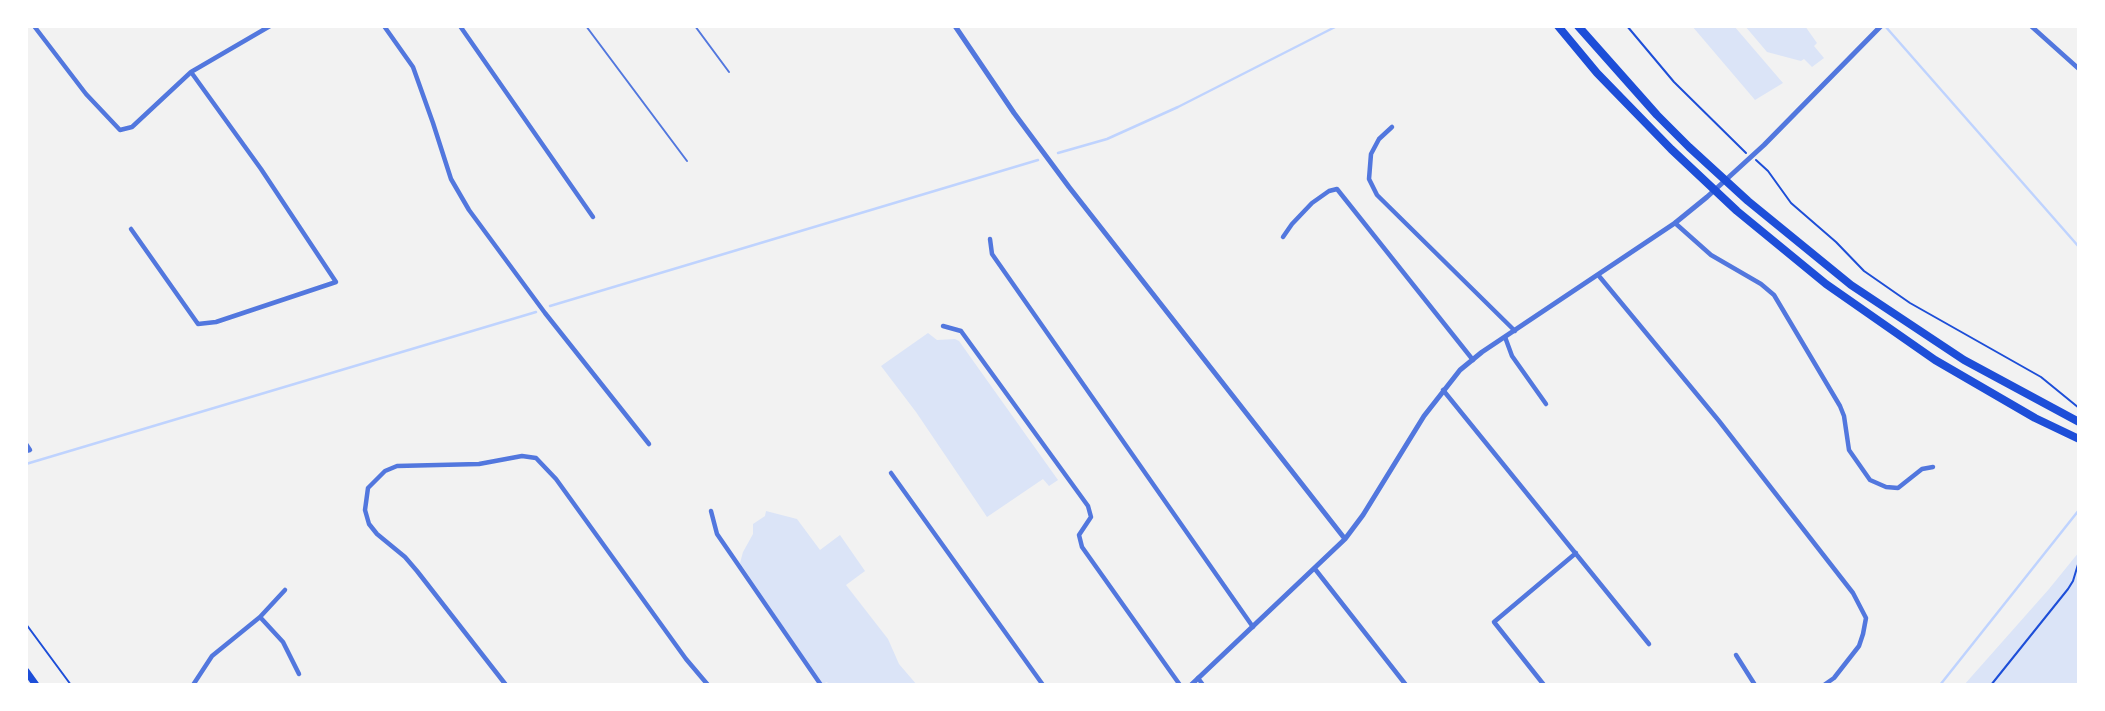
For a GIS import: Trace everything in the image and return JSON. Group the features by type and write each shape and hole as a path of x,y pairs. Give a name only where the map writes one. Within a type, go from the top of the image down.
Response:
{"highway":[{"path":"1558,26 1597,72 1671,149 1737,211 1826,284 1935,360 2035,418 2079,439"},
{"path":"1578,26 1689,147 1748,201 1851,285 1964,360 2079,422"}],"main road":[{"path":"26,671 36,685"}],"street":[{"path":"34,26 86,94 120,130 132,127 191,72 270,26"},
{"path":"384,26 413,67 451,179 469,210 545,313 649,444"},
{"path":"460,26 593,217"},
{"path":"954,26 1069,187 1345,539"},
{"path":"2031,26 2079,69"},
{"path":"1191,685 1345,539 1363,515 1424,416 1443,390 1473,360 1599,276 1707,197 1751,158 1881,27"},
{"path":"131,229 198,324 216,321 336,282 269,180 191,72"},
{"path":"1392,127 1379,139 1371,154 1369,180 1377,195 1515,331"},
{"path":"1283,237 1312,203 1336,189 1473,360"},
{"path":"1675,223 1711,255 1761,284 1774,295 1840,406 1849,450 1870,480 1886,487 1898,488 1922,468 1933,467"},
{"path":"990,239 992,254 1253,627"},
{"path":"1599,276 1719,421 1857,601 1866,618 1863,634 1858,646 1834,678 1824,685"},
{"path":"943,326 961,331 1088,506 1091,517 1079,535 1082,547 1180,685"},
{"path":"1505,337 1512,356 1545,404"},
{"path":"1443,390 1649,644"},
{"path":"26,444 30,450 26,451"},
{"path":"506,685 411,564 369,524 365,510 368,488 385,471 397,466 479,464 522,456 536,458 547,467 686,659 708,685"},
{"path":"891,473 1043,685"},
{"path":"711,510 711,520 717,534 821,685"},
{"path":"1544,685 1494,622 1576,554"},
{"path":"1315,569 1406,685"},
{"path":"193,685 212,656 260,617 285,590"},
{"path":"260,617 283,642 299,674"},
{"path":"1736,656 1755,685"},
{"path":"1198,678 1203,685"}],"lane":[{"path":"586,26 687,161"},
{"path":"695,26 729,72"}],"path":[{"path":"1627,26 1674,82 1768,172 1791,203 1836,242 1864,271 1910,303 2041,377 2079,408"},
{"path":"1991,685 2068,589 2079,561"},
{"path":"26,624 71,685"}],"shaded area":[{"path":"1692,26 1734,26 1783,83 1755,100"},
{"path":"1745,26 1805,26 1817,43 1814,46 1824,58 1812,67 1804,59 1801,61 1767,52"},
{"path":"928,333 937,340 959,341 1058,480 1049,486 1043,479 987,517 916,412 881,366"},
{"path":"766,511 797,519 820,550 840,535 865,571 846,585 888,639 899,664 917,685 822,684 740,563 753,534 753,524 765,516"},
{"path":"2079,552 2079,685 1964,685 2049,589"}],"waterway":[{"path":"1058,153 1107,139 1178,107 1337,26"},
{"path":"1885,26 2079,247"},
{"path":"550,306 1038,160"},
{"path":"26,464 536,312"},
{"path":"1940,685 2079,510"}]}
